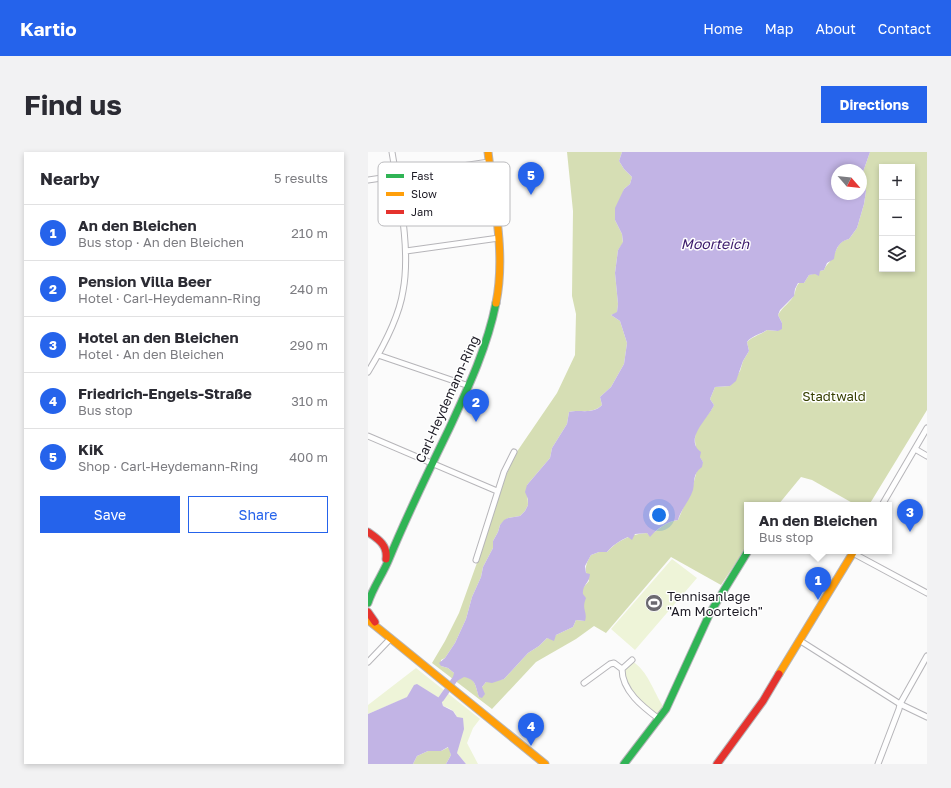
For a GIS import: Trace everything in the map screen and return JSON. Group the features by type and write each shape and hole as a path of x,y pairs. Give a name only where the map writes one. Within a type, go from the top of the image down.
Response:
{"main road":[{"name":"Carl-Heydemann-Ring","path":"488,152 489,162"},
{"name":"Carl-Heydemann-Ring","path":"368,603 370,594 388,562 400,532 486,344 496,308 500,285 497,226"},
{"path":"368,532 380,541 391,540 400,532"},
{"name":"Carl-Heydemann-Ring","path":"380,541 387,548 388,552 383,571"},
{"path":"624,764 666,709 710,613 746,554"},
{"path":"717,764 763,701 798,640 851,554"},
{"path":"368,612 381,630"},
{"path":"368,620 545,764"}],"street":[{"path":"392,152 394,162"},
{"path":"368,180 378,178"},
{"path":"368,372 378,356 393,322 403,293 406,271 406,251 403,226"},
{"path":"406,251 499,238"},
{"path":"378,356 468,386"},
{"path":"368,359 374,362"},
{"path":"884,502 927,428"},
{"path":"368,436 498,491"},
{"path":"915,449 927,456"},
{"path":"476,560 504,472 514,452"},
{"path":"856,554 927,592"},
{"path":"368,662 391,638"},
{"path":"798,640 900,704 927,717"},
{"path":"878,764 900,704 927,656"},
{"path":"632,660 622,669 622,675 626,685 633,696 644,708 659,719"},
{"path":"584,682 610,664 614,663 622,669"}],"green space":[{"name":"Stadtwald","path":"567,152 622,152 619,161 632,177 630,184 624,189 615,220 622,234 623,243 618,250 615,273 618,304 617,313 611,315 620,321 627,343 624,364 611,387 600,397 602,405 590,411 569,412 567,424 552,448 550,458 527,485 528,505 525,511 520,516 508,518 500,525 493,541 493,548 483,567 481,577 472,597 466,619 455,643 445,658 441,660 441,666 448,668 454,673 471,678 475,684 479,697 482,697 482,687 486,682 504,679 528,653 539,646 547,638 552,639 556,635 573,627 576,620 585,621 582,589 589,581 586,574 586,568 587,562 591,555 599,552 607,552 620,541 630,536 647,533 650,536 666,524 678,520 693,485 697,470 703,462 696,448 695,436 697,428 714,405 710,399 715,387 730,386 740,371 743,361 749,351 747,342 767,330 778,331 782,323 778,315 793,298 799,283 804,283 809,275 824,270 840,244 849,239 857,228 865,200 867,200 866,164 870,152 927,152 927,410 871,502 851,502 812,480 801,477 780,502 744,502 744,550 721,585 671,557 606,633 594,626 576,639 536,662 492,709 432,663 459,613 483,546 500,489 516,453 557,393 575,355 576,314 572,296 573,211"},
{"name":"Tennisanlage \"Am Moorteich\"","path":"672,559 697,578 635,650 611,629"},
{"path":"632,661 642,670 663,706 657,715 645,707 627,685 623,669"},
{"path":"416,668 480,719 473,728 467,743 478,764 466,764 457,753 459,732 458,720 452,710 443,706 441,699 430,693 411,690 408,697 368,714 368,705"},
{"path":"449,747 451,755 446,764 413,764 417,756 428,751 441,751"}],"water":[{"name":"Moorteich","path":"622,152 870,152 866,164 831,164 831,200 865,200 857,228 849,239 840,244 835,252 834,259 827,263 824,270 820,271 819,276 815,274 809,275 804,283 798,283 794,296 780,310 778,315 782,323 782,329 778,331 767,330 747,342 749,351 743,361 736,381 730,386 715,387 710,399 714,405 699,428 695,441 696,447 701,452 700,457 703,462 702,467 695,475 692,494 678,520 662,526 650,537 647,533 635,534 632,540 628,537 614,545 607,552 599,552 591,555 585,566 586,573 590,574 583,591 586,598 584,605 586,615 585,621 576,620 573,627 556,635 554,641 547,638 539,646 528,653 504,679 492,683 486,682 482,687 485,694 482,698 479,697 475,684 471,680 464,677 457,681 453,677 454,673 448,668 441,666 439,663 445,658 455,643 466,619 472,597 481,577 483,567 493,548 493,541 500,525 504,520 520,516 525,511 528,505 528,499 525,492 527,485 550,458 552,448 567,424 569,412 591,411 602,405 600,397 611,387 624,364 627,343 620,321 611,315 617,312 618,304 615,273 618,250 623,242 622,234 615,220 615,208 624,189 630,184 632,177 619,161"},
{"path":"417,684 441,699 443,706 453,711 457,717 463,718 464,729 457,753 466,764 446,764 451,755 448,747 441,751 428,751 417,756 413,764 368,764 368,714 407,697 414,685"}],"waterway":[{"path":"441,699 455,679"}],"traffic: fast":[{"path":"368,603 387,565 410,510 470,383 488,336 496,303"},
{"path":"624,764 666,709 710,613 746,554"}],"traffic: slow":[{"path":"488,152 489,162"},
{"path":"496,303 500,266 498,226"},
{"path":"779,674 852,554"},
{"path":"368,620 545,764"}],"traffic: jam":[{"path":"368,532 382,543 384,546 386,559"},
{"path":"368,612 375,622"},
{"path":"717,764 763,701 779,674"}],"place":[{"name":"KiK","path":"531,195"},
{"name":"Pension Villa Beer","path":"476,422"},
{"name":"Hotel an den Bleichen","path":"910,532"},
{"name":"An den Bleichen","path":"818,600"},
{"name":"Tennisanlage \"Am Moorteich\"","path":"654,603"},
{"name":"Friedrich-Engels-Straße","path":"531,746"}]}
